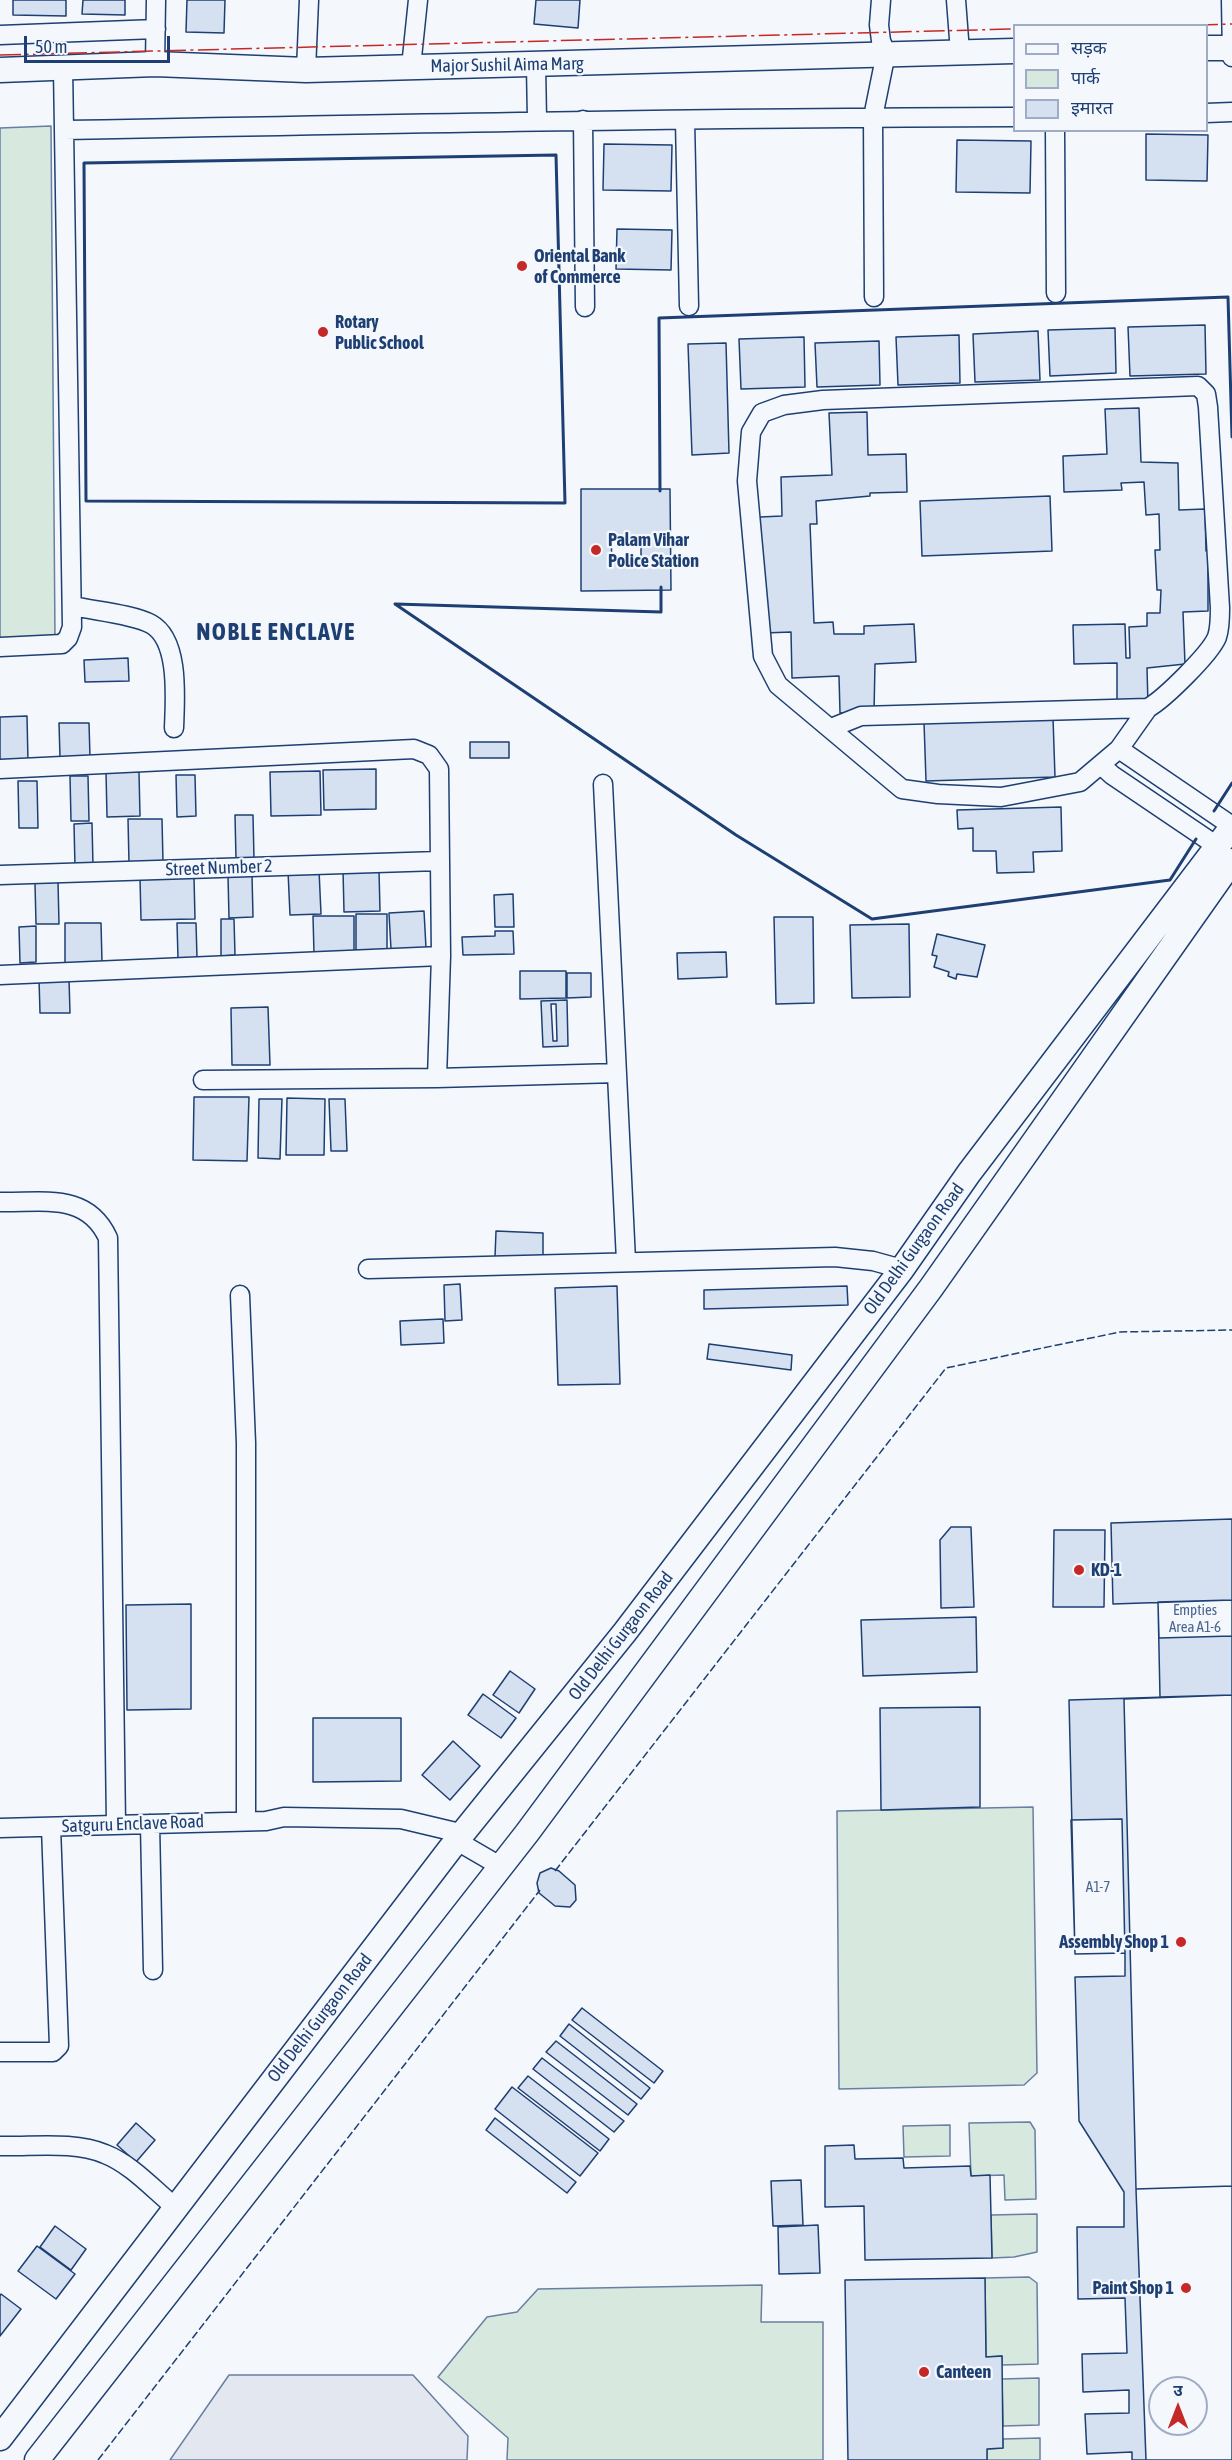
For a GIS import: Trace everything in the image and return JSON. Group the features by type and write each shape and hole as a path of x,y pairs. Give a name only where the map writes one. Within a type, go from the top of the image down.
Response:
{"main road":[{"path":"1208,48 1232,48"},
{"name":"Major Sushil Aima Marg","path":"0,70 155,64 306,70 536,65 886,52 1013,51"},
{"name":"Old Delhi Gurgaon Road","path":"37,2460 500,1866 968,1235 1225,853 1232,826"},
{"name":"Old Delhi Gurgaon Road","path":"0,2438 457,1842 625,1632 902,1269 939,1215 1225,853"},
{"path":"939,1215 968,1235"}],"street":[{"path":"155,64 156,0"},
{"path":"306,70 309,0"},
{"path":"411,67 418,0"},
{"path":"874,297 873,117 886,52 881,41 879,25 881,0"},
{"path":"956,0 960,52"},
{"path":"1231,0 1232,57"},
{"path":"0,35 156,29"},
{"path":"536,65 537,120"},
{"path":"0,647 62,644 68,638 72,627 63,68"},
{"path":"1208,112 1232,112"},
{"path":"65,130 537,120 685,121 1013,117"},
{"path":"583,120 585,307"},
{"path":"685,121 689,306"},
{"path":"1055,132 1056,293"},
{"path":"1198,386 1206,394 1208,407 1220,623 1217,636 1210,647 1165,697 1148,708 1119,749 1080,782 1001,797 926,793 902,789 778,685 763,656 747,482 751,432 762,413 784,405 824,400 1198,386"},
{"path":"73,606 151,624 163,636 170,649 173,665 174,728"},
{"path":"831,728 861,716 1148,708"},
{"path":"0,769 414,749 429,755 440,769 441,956 438,1078"},
{"path":"1119,749 1232,826"},
{"path":"1101,765 1225,853"},
{"path":"603,784 626,1262"},
{"name":"Street Number 2","path":"0,875 439,861"},
{"path":"0,975 441,956"},
{"path":"203,1080 438,1078 617,1073"},
{"path":"0,1202 79,1206 101,1222 108,1238 116,1825"},
{"path":"368,1269 853,1257 902,1269"},
{"path":"240,1295 246,1443 246,1821"},
{"name":"Satguru Enclave Road","path":"0,1828 267,1821 282,1827 413,1831 457,1842 500,1866"},
{"path":"150,1824 153,1970"},
{"path":"0,2052 53,2052 59,2046 51,1827"},
{"path":"0,2146 72,2147 106,2154 120,2161 175,2207"}],"green space":[{"path":"51,126 55,640 0,641 0,128"},
{"path":"1033,1807 1037,2073 1024,2085 839,2089 837,1811"},
{"path":"1030,2122 1035,2130 1036,2199 1005,2200 1004,2175 971,2176 969,2123"},
{"path":"950,2125 950,2156 904,2157 903,2126"},
{"path":"1037,2214 1037,2252 1014,2257 992,2258 991,2215"},
{"path":"1029,2277 1037,2283 1038,2364 1002,2365 1002,2356 986,2357 985,2278"},
{"path":"762,2285 761,2322 823,2322 823,2460 507,2460 508,2438 438,2377 487,2317 517,2312 538,2289"},
{"path":"1039,2378 1039,2425 1003,2426 1002,2379"},
{"path":"1040,2438 1040,2460 987,2460 987,2449 1003,2448 1003,2439"}],"shaded area":[{"path":"229,2375 413,2375 468,2436 467,2460 170,2460"}],"building":[{"path":"13,0 66,0 66,16 13,15"},
{"path":"83,0 125,0 125,15 82,14"},
{"path":"187,0 225,0 224,33 186,32"},
{"path":"536,0 580,0 578,28 534,24"},
{"path":"1146,134 1208,135 1207,181 1146,180"},
{"path":"957,140 1031,141 1030,193 956,192"},
{"path":"604,144 672,145 671,191 603,190"},
{"path":"617,229 672,230 671,270 616,269"},
{"path":"1205,325 1206,374 1130,376 1128,327"},
{"path":"1115,328 1116,373 1050,376 1048,330"},
{"path":"1038,331 1040,380 975,382 973,334"},
{"path":"959,335 960,383 898,385 896,337"},
{"path":"804,337 805,387 741,389 739,339"},
{"path":"879,341 880,385 817,387 815,343"},
{"path":"726,343 729,453 692,455 688,344"},
{"path":"1139,408 1141,462 1178,463 1179,510 1205,509 1208,611 1183,612 1185,664 1147,668 1148,705 1117,706 1117,663 1074,664 1073,625 1125,624 1126,658 1130,658 1129,627 1147,626 1147,613 1160,613 1161,590 1157,590 1155,550 1160,550 1159,514 1146,515 1144,482 1121,483 1122,490 1064,492 1063,456 1107,454 1105,409"},
{"path":"867,412 868,455 906,454 907,492 870,493 870,496 816,501 817,524 810,524 814,623 833,622 834,634 864,634 864,626 914,624 916,662 875,664 874,712 840,713 839,676 792,678 791,632 764,633 760,517 782,516 781,477 832,475 829,413"},
{"name":"Palam Vihar Police Station","path":"581,489 670,489 671,590 581,591","holes":["611,536 641,536 641,563 612,563"]},
{"path":"1050,496 1052,551 922,556 920,501"},
{"path":"128,658 129,681 85,682 84,660"},
{"path":"27,716 28,762 0,763 0,717"},
{"path":"1053,718 1055,777 926,781 924,722"},
{"path":"59,723 89,723 90,757 60,757"},
{"path":"470,742 509,742 509,758 470,758"},
{"path":"376,769 376,809 324,810 323,770"},
{"path":"320,771 321,815 271,816 270,772"},
{"path":"106,772 139,772 140,816 107,817"},
{"path":"176,775 195,775 196,816 177,817"},
{"path":"70,776 88,776 89,821 71,821"},
{"path":"18,781 37,781 38,828 19,828"},
{"path":"1061,807 1062,851 1033,852 1034,872 997,873 996,851 973,851 973,828 958,829 957,810"},
{"path":"235,815 253,815 254,859 236,859"},
{"path":"128,819 162,819 163,862 129,863"},
{"path":"92,823 93,866 75,867 74,824"},
{"path":"319,870 321,914 290,915 288,871"},
{"path":"343,870 379,870 380,911 344,912"},
{"path":"252,875 253,917 229,918 228,876"},
{"path":"194,877 195,919 141,920 140,878"},
{"path":"58,882 59,924 36,924 35,883"},
{"path":"513,894 514,927 495,927 494,895"},
{"path":"424,911 426,948 391,949 389,913"},
{"path":"356,914 387,914 387,951 356,952"},
{"path":"313,916 354,916 354,953 314,954"},
{"path":"774,917 813,917 814,1003 776,1004"},
{"path":"221,919 234,919 235,955 221,956"},
{"path":"65,923 101,923 102,962 65,963"},
{"path":"177,923 196,923 197,958 178,958"},
{"path":"909,924 910,997 852,998 850,925"},
{"path":"36,926 36,962 20,963 19,927"},
{"path":"495,931 513,931 514,954 463,955 462,937 495,936"},
{"path":"937,934 985,945 977,977 957,974 956,979 948,976 949,972 934,967 937,956 932,955"},
{"path":"726,952 727,977 678,979 677,953"},
{"path":"520,971 566,971 566,998 520,999"},
{"path":"567,973 591,973 591,997 567,998"},
{"path":"39,979 69,979 70,1013 40,1013"},
{"path":"567,1000 568,1046 543,1047 541,1001","holes":["551,1004 556,1004 557,1041 553,1041"]},
{"path":"268,1007 270,1065 232,1065 231,1008"},
{"path":"194,1097 249,1097 247,1161 193,1160"},
{"path":"287,1098 325,1099 324,1155 286,1155"},
{"path":"259,1099 282,1099 280,1159 258,1158"},
{"path":"329,1099 345,1099 347,1151 331,1151"},
{"path":"496,1231 543,1233 543,1259 495,1257"},
{"path":"460,1284 462,1320 445,1321 444,1285"},
{"path":"617,1286 620,1384 558,1385 555,1288"},
{"path":"847,1286 848,1305 704,1309 704,1290"},
{"path":"443,1319 444,1343 401,1345 400,1321"},
{"path":"709,1344 792,1355 791,1370 707,1359"},
{"path":"1232,1519 1232,1600 1113,1604 1111,1523"},
{"path":"951,1527 971,1527 974,1607 941,1608 940,1540"},
{"name":"KD-1","path":"1054,1530 1105,1530 1104,1607 1053,1607"},
{"path":"1232,1600 1232,1695 1160,1697 1158,1602"},
{"path":"1232,1600 1232,1636 1159,1638 1158,1602"},
{"path":"191,1604 191,1709 127,1710 126,1605"},
{"path":"976,1617 977,1672 863,1676 861,1620"},
{"path":"510,1671 535,1689 519,1713 493,1695"},
{"path":"483,1694 516,1718 501,1738 468,1715"},
{"name":"Assembly Shop 1","path":"1232,1695 1232,2186 1136,2189 1124,1699"},
{"path":"1232,1695 1232,2460 1132,2460 1132,2452 1087,2454 1085,2414 1129,2413 1129,2390 1083,2392 1082,2354 1127,2353 1125,2298 1078,2299 1077,2227 1124,2227 1124,2192 1079,2121 1075,1977 1125,1976 1125,1953 1075,1954 1069,1700"},
{"path":"980,1707 980,1807 881,1810 880,1708"},
{"path":"313,1718 401,1718 401,1781 313,1782"},
{"path":"453,1741 480,1766 450,1800 422,1775"},
{"path":"1122,1819 1125,1953 1075,1954 1071,1820"},
{"path":"551,1868 559,1871 575,1885 576,1900 570,1907 555,1906 539,1893 537,1883 540,1873"},
{"path":"582,2008 663,2071 654,2083 572,2020"},
{"path":"569,2024 650,2088 641,2099 560,2036"},
{"path":"556,2041 637,2104 628,2115 546,2052"},
{"path":"542,2058 624,2121 614,2132 533,2069"},
{"path":"528,2076 609,2139 600,2151 518,2088"},
{"path":"512,2087 598,2153 580,2176 495,2109"},
{"path":"495,2118 576,2182 567,2193 486,2130"},
{"path":"136,2123 155,2140 136,2162 117,2145"},
{"path":"854,2145 855,2159 903,2158 904,2168 970,2166 971,2176 990,2175 992,2258 865,2260 864,2206 825,2207 825,2146"},
{"path":"801,2180 803,2225 773,2226 771,2181"},
{"name":"Paint Shop 1","path":"1232,2186 1232,2460 1146,2460 1136,2189"},
{"path":"818,2225 820,2273 779,2274 778,2227"},
{"path":"55,2226 86,2249 71,2270 40,2247"},
{"path":"37,2246 75,2274 56,2299 18,2271"},
{"name":"Canteen","path":"985,2278 986,2357 1002,2356 1003,2448 987,2449 987,2460 848,2460 845,2280"},
{"path":"1,2294 21,2309 0,2336 0,2296"}],"fence":[{"path":"555,1871 946,1368 1120,1332 1232,1330"},
{"path":"98,2460 540,1890"}],"wall":[{"path":"556,155 565,503 86,501 84,163 556,155"},
{"path":"660,491 659,318 1228,297 1232,437"},
{"path":"661,587 661,612 395,604 736,835 872,919 1170,880 1196,839"},
{"path":"1214,811 1232,783"}],"power":[{"path":"1208,25 1232,24"},
{"path":"0,55 1013,29"}],"place":[{"name":"Oriental Bank of Commerce","path":"522,266"},
{"name":"Rotary Public School","path":"323,332"},
{"name":"Palam Vihar Police Station","path":"596,550"},
{"name":"KD-1","path":"1079,1570"},
{"name":"Assembly Shop 1","path":"1181,1942"},
{"name":"Paint Shop 1","path":"1186,2288"},
{"name":"Canteen","path":"924,2372"}],"district":[{"name":"NOBLE ENCLAVE","path":"276,632"}]}
